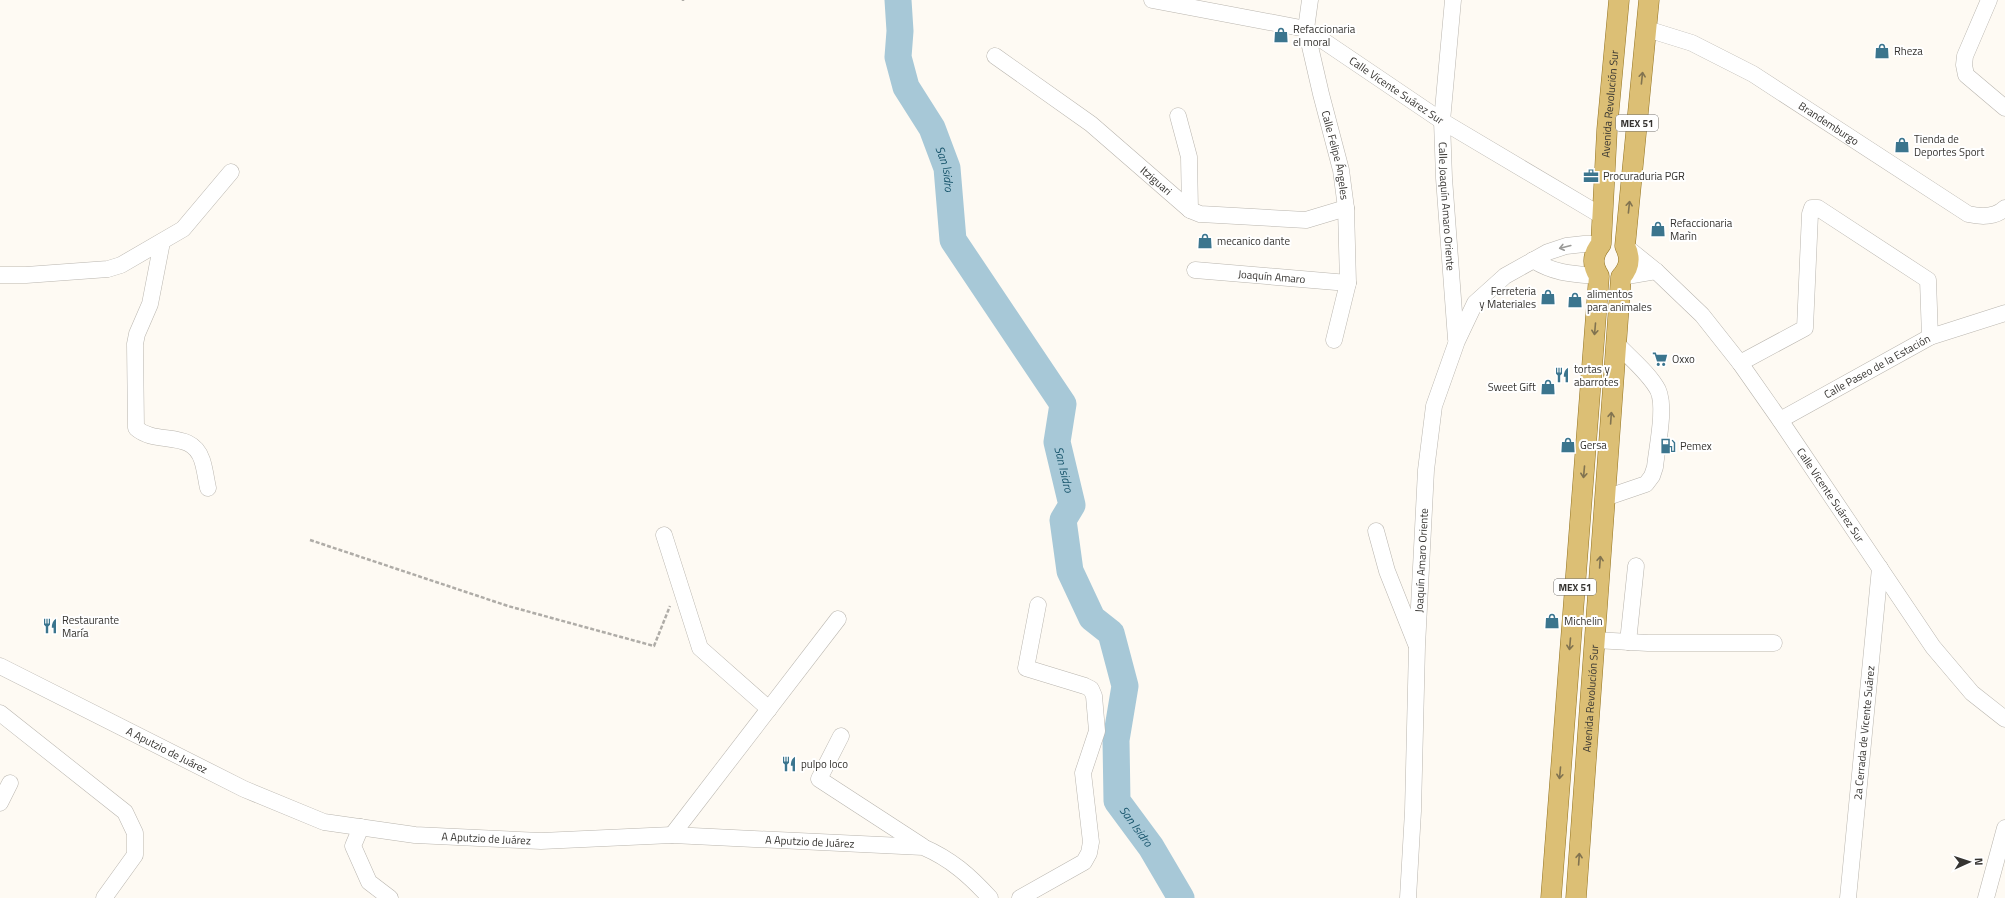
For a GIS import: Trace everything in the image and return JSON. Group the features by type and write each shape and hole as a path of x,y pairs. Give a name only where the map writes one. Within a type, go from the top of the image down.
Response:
{"main road":[{"name":"Avenida Revolución Sur","path":"1551,898 1600,276 1593,263 1595,252 1600,244 1607,130 1619,0"},
{"name":"Avenida Revolución Sur","path":"1576,898 1621,277 1629,264 1629,256 1625,246 1649,0"},
{"path":"1600,244 1615,241 1625,246"},
{"path":"1600,276 1610,278 1621,277"}],"street":[{"name":"Calle Vicente Suárez Sur","path":"1153,0 1306,29 1442,121 1602,216"},
{"path":"1306,29 1310,0"},
{"name":"Calle Joaquín Amaro Oriente","path":"1453,0 1442,121 1444,178 1456,341"},
{"path":"1989,0 1965,56 1964,65 1966,75 2005,108"},
{"name":"Brandemburgo","path":"1647,28 1692,43 1753,74 1968,214 1989,216 2000,213 2005,208"},
{"name":"Calle Felipe Ángeles","path":"1306,29 1341,170 1346,208 1348,284 1334,340"},
{"name":"Itziguari","path":"995,56 1091,124 1190,210 1200,214 1306,220 1346,208"},
{"path":"1178,116 1190,157 1190,210"},
{"path":"0,275 26,275 108,269 121,266 183,229 231,172"},
{"name":"Calle Paseo de la Estación","path":"1740,363 1806,328 1810,214 1812,208 1818,208 1928,280 1930,337 1780,420"},
{"path":"162,242 150,304 137,334 135,344 136,428 146,435 180,440 192,445 202,460 208,488"},
{"name":"Joaquín Amaro Oriente","path":"1408,898 1413,811 1417,646 1426,470 1434,406 1456,341 1475,303 1504,276 1533,260 1566,246 1600,244"},
{"name":"Calle Vicente Suárez Sur","path":"1625,246 1656,271 1702,315 1740,363 1780,420 1933,648 1972,693 2005,719"},
{"path":"1533,260 1546,269 1566,274 1600,276"},
{"name":"Joaquín Amaro","path":"1195,270 1348,284"},
{"path":"1621,277 1656,271"},
{"path":"1930,337 2005,313"},
{"path":"1605,498 1646,484 1652,476 1655,467 1661,404 1659,391 1652,381 1617,344"},
{"path":"1376,530 1387,571 1417,646"},
{"path":"664,535 700,648 769,709"},
{"path":"1628,642 1636,566"},
{"name":"2a Cerrada de Vicente Suárez","path":"1848,898 1880,568"},
{"path":"1020,898 1084,862 1090,853 1091,842 1083,773 1096,731 1094,696 1091,688 1026,668 1038,605"},
{"path":"672,835 838,619"},
{"path":"1595,640 1628,642 1774,643"},
{"name":"A Aputzio de Juárez","path":"0,666 257,795 324,822 415,834 541,841 672,835 923,846 943,855 960,868 990,898"},
{"path":"0,713 125,812 135,833 135,855 104,898"},
{"path":"841,736 819,779 923,846"},
{"path":"0,803 10,783"},
{"path":"360,827 353,846 360,864 369,882 390,898"},
{"path":"1986,898 2005,828"}],"path":[{"path":"310,540 508,606 654,646 679,584"}],"waterway":[{"name":"San Isidro","path":"898,0 900,31 898,57 906,87 932,128 947,168 953,240 1063,404 1057,442 1072,505 1063,520 1070,571 1092,618 1111,633 1125,686 1116,740 1117,801 1151,847 1181,898"}],"place":[{"name":"Refaccionaria el moral","path":"1281,35"},
{"name":"Rheza","path":"1882,51"},
{"name":"Tienda de Deportes Sport","path":"1902,145"},
{"name":"Procuraduria PGR","path":"1591,176"},
{"name":"Refaccionaria Marìn","path":"1658,229"},
{"name":"mecanico dante","path":"1205,241"},
{"name":"Ferreteria y Materiales","path":"1548,297"},
{"name":"alimentos para animales","path":"1575,300"},
{"name":"Oxxo","path":"1660,359"},
{"name":"tortas y abarrotes","path":"1562,375"},
{"name":"Sweet Gift","path":"1548,387"},
{"name":"Gersa","path":"1568,445"},
{"name":"Pemex","path":"1668,446"},
{"name":"Michelin","path":"1552,621"},
{"name":"Restaurante María","path":"50,626"},
{"name":"pulpo loco","path":"789,764"}]}
